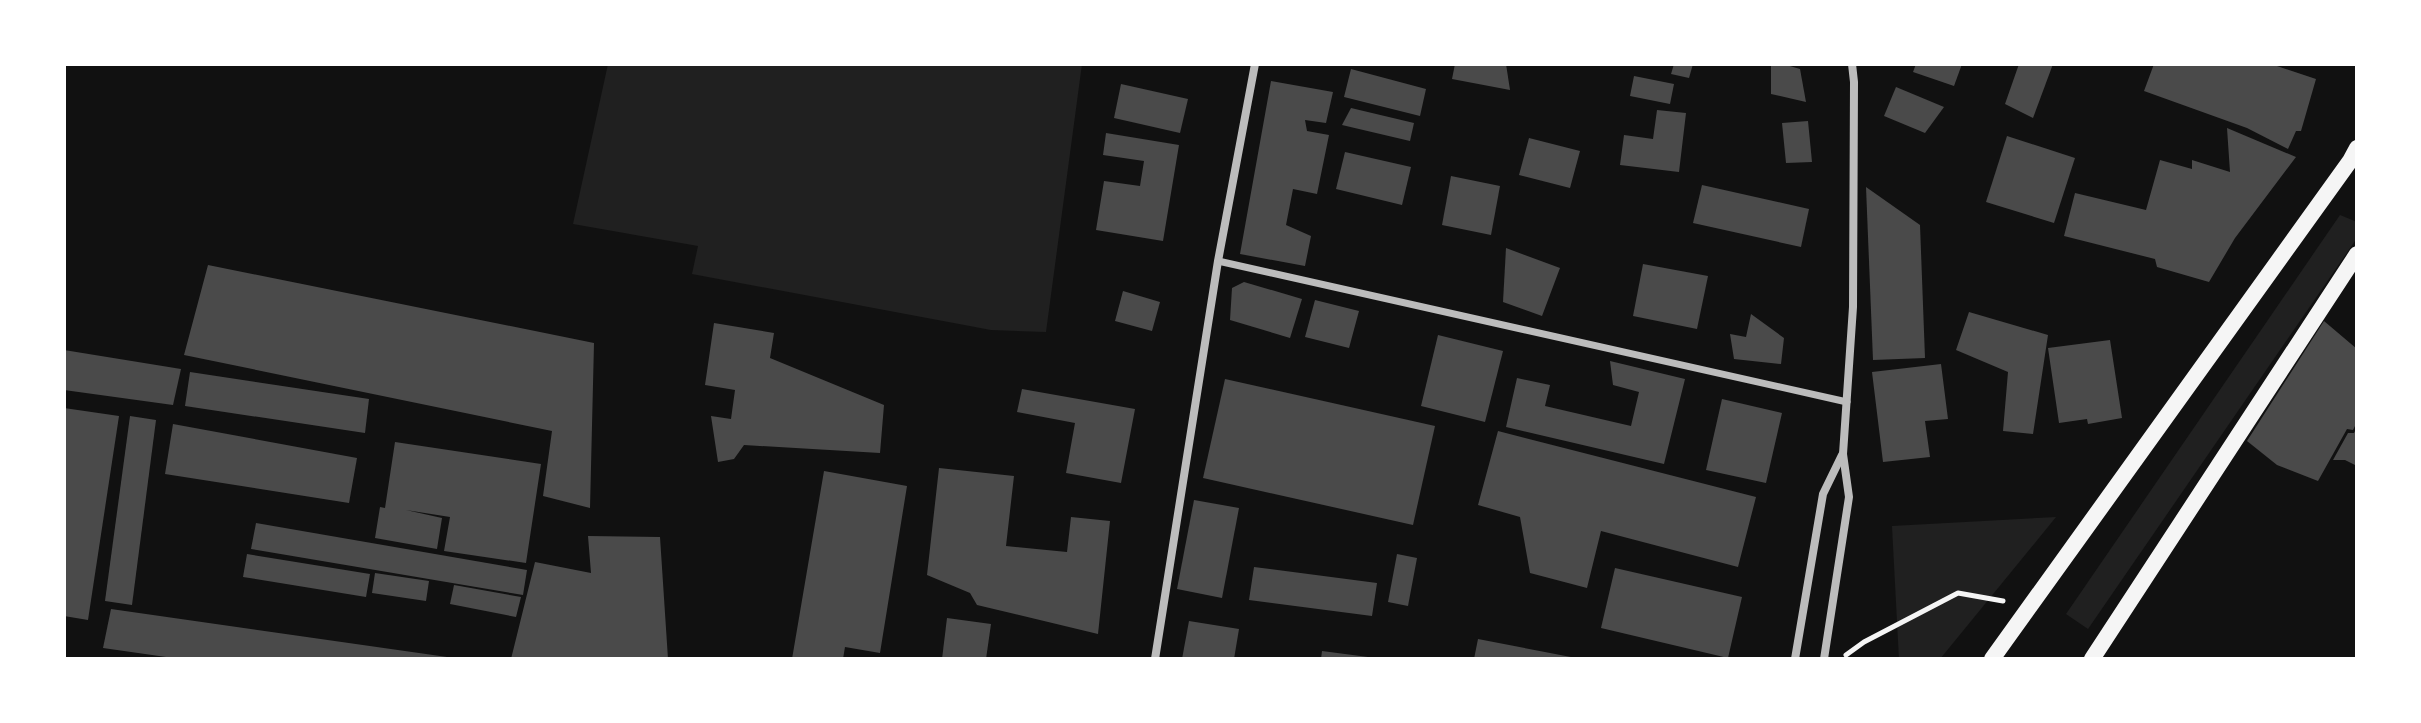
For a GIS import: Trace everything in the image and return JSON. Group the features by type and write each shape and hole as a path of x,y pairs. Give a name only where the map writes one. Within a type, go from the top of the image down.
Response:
{"main road":[{"path":"1992,659 2355,157"},
{"path":"2092,659 2357,254"}],"street":[{"path":"1155,659 1218,261 1255,64"},
{"path":"1824,659 1849,497 1843,454 1853,307 1852,64"},
{"path":"1218,261 1847,402"},
{"path":"1795,659 1823,494 1843,454"}],"path":[{"path":"1841,659 1864,642 1958,593 2032,606"}],"shaded area":[{"path":"608,64 1082,64 1046,332 991,330 692,274 698,246 573,224"},
{"path":"2340,215 2357,222 2357,238 2088,629 2066,614"},
{"path":"2056,517 1940,659 1899,659 1892,526"}],"building":[{"path":"1455,64 1506,64 1510,90 1452,79"},
{"path":"1674,64 1693,64 1689,78 1671,74"},
{"path":"1771,64 1800,69 1806,102 1771,94"},
{"path":"1916,64 1962,64 1954,86 1913,72"},
{"path":"2019,64 2053,64 2033,118 2005,104"},
{"path":"2154,64 2271,64 2316,79 2301,131 2296,131 2288,149 2247,128 2144,91"},
{"path":"1351,69 1426,89 1420,116 1344,97"},
{"path":"1634,76 1674,84 1670,104 1630,96"},
{"path":"1271,81 1333,92 1326,123 1305,120 1307,131 1329,135 1317,194 1293,189 1286,225 1311,236 1305,266 1240,254"},
{"path":"1121,84 1188,99 1180,133 1114,118"},
{"path":"1896,87 1944,107 1925,133 1884,116"},
{"path":"1351,108 1414,123 1410,141 1342,125"},
{"path":"1657,110 1686,113 1679,172 1620,165 1624,135 1653,139"},
{"path":"1808,121 1812,162 1786,163 1782,123"},
{"path":"2227,128 2296,157 2235,238 2209,282 2157,267 2155,259 2064,236 2075,193 2146,210 2160,160 2192,169 2192,160 2230,172"},
{"path":"1106,133 1179,145 1163,241 1096,230 1104,181 1140,186 1144,161 1103,155"},
{"path":"2007,136 2075,158 2054,223 1986,202"},
{"path":"1529,138 1580,151 1570,188 1519,175"},
{"path":"1345,152 1411,167 1402,205 1336,189"},
{"path":"1451,176 1500,186 1491,235 1442,225"},
{"path":"1702,185 1809,209 1801,247 1693,223"},
{"path":"1866,187 1920,225 1925,358 1873,360"},
{"path":"1506,248 1560,268 1542,316 1503,302"},
{"path":"1643,264 1708,276 1697,329 1633,316"},
{"path":"208,265 594,343 590,508 543,496 552,431 184,355"},
{"path":"1244,282 1302,299 1290,338 1230,320 1232,288"},
{"path":"1123,291 1160,302 1152,331 1115,321"},
{"path":"1315,300 1359,311 1349,348 1305,337"},
{"path":"1969,312 2048,335 2033,434 2003,431 2008,372 1956,350"},
{"path":"1751,314 1784,338 1781,364 1734,359 1730,334 1746,337"},
{"path":"2324,321 2357,349 2357,422 2353,430 2347,429 2318,481 2277,465 2247,441"},
{"path":"714,323 774,333 770,358 884,405 880,453 744,445 734,459 718,462 711,416 731,419 735,390 705,385"},
{"path":"1438,335 1503,351 1485,422 1421,406"},
{"path":"2110,340 2122,418 2088,424 2087,419 2059,423 2048,348"},
{"path":"64,350 181,369 173,405 64,390"},
{"path":"1610,361 1685,379 1664,464 1506,427 1517,378 1550,385 1545,406 1631,426 1639,392 1613,385"},
{"path":"1941,364 1948,419 1925,421 1930,457 1883,462 1872,372"},
{"path":"190,372 369,399 365,433 185,406"},
{"path":"1225,379 1435,426 1413,525 1203,478"},
{"path":"1022,389 1135,409 1121,483 1066,473 1075,423 1017,412"},
{"path":"1722,399 1782,413 1766,483 1706,470"},
{"path":"64,408 119,416 88,620 64,616"},
{"path":"130,416 156,420 132,605 105,601"},
{"path":"173,424 357,458 349,503 165,474"},
{"path":"2357,427 2357,466 2345,460 2333,460 2348,433 2354,433"},
{"path":"1498,431 1756,497 1738,567 1601,531 1587,588 1530,573 1520,517 1478,505"},
{"path":"395,442 541,464 526,563 444,551 450,517 406,510 442,518 437,549 375,538 380,507 385,508"},
{"path":"939,468 1014,476 1006,546 1067,552 1071,517 1110,521 1098,634 977,605 970,593 927,575"},
{"path":"824,471 907,486 880,653 845,647 843,659 792,659"},
{"path":"1194,500 1239,508 1222,598 1177,589"},
{"path":"256,523 527,570 523,595 251,549"},
{"path":"588,536 660,537 668,659 511,659 535,562 591,573"},
{"path":"247,554 370,574 366,597 243,577"},
{"path":"1397,554 1417,558 1408,606 1388,602"},
{"path":"1254,567 1377,583 1372,616 1249,600"},
{"path":"1615,568 1742,597 1728,658 1601,628"},
{"path":"375,573 429,581 426,601 372,593"},
{"path":"454,585 521,597 516,617 450,604"},
{"path":"111,609 447,659 180,659 103,648"},
{"path":"947,618 991,624 986,659 942,659"},
{"path":"1189,621 1239,629 1234,659 1182,659"},
{"path":"1478,639 1576,658 1474,659"},
{"path":"1322,651 1368,657 1368,659 1321,659"}]}
